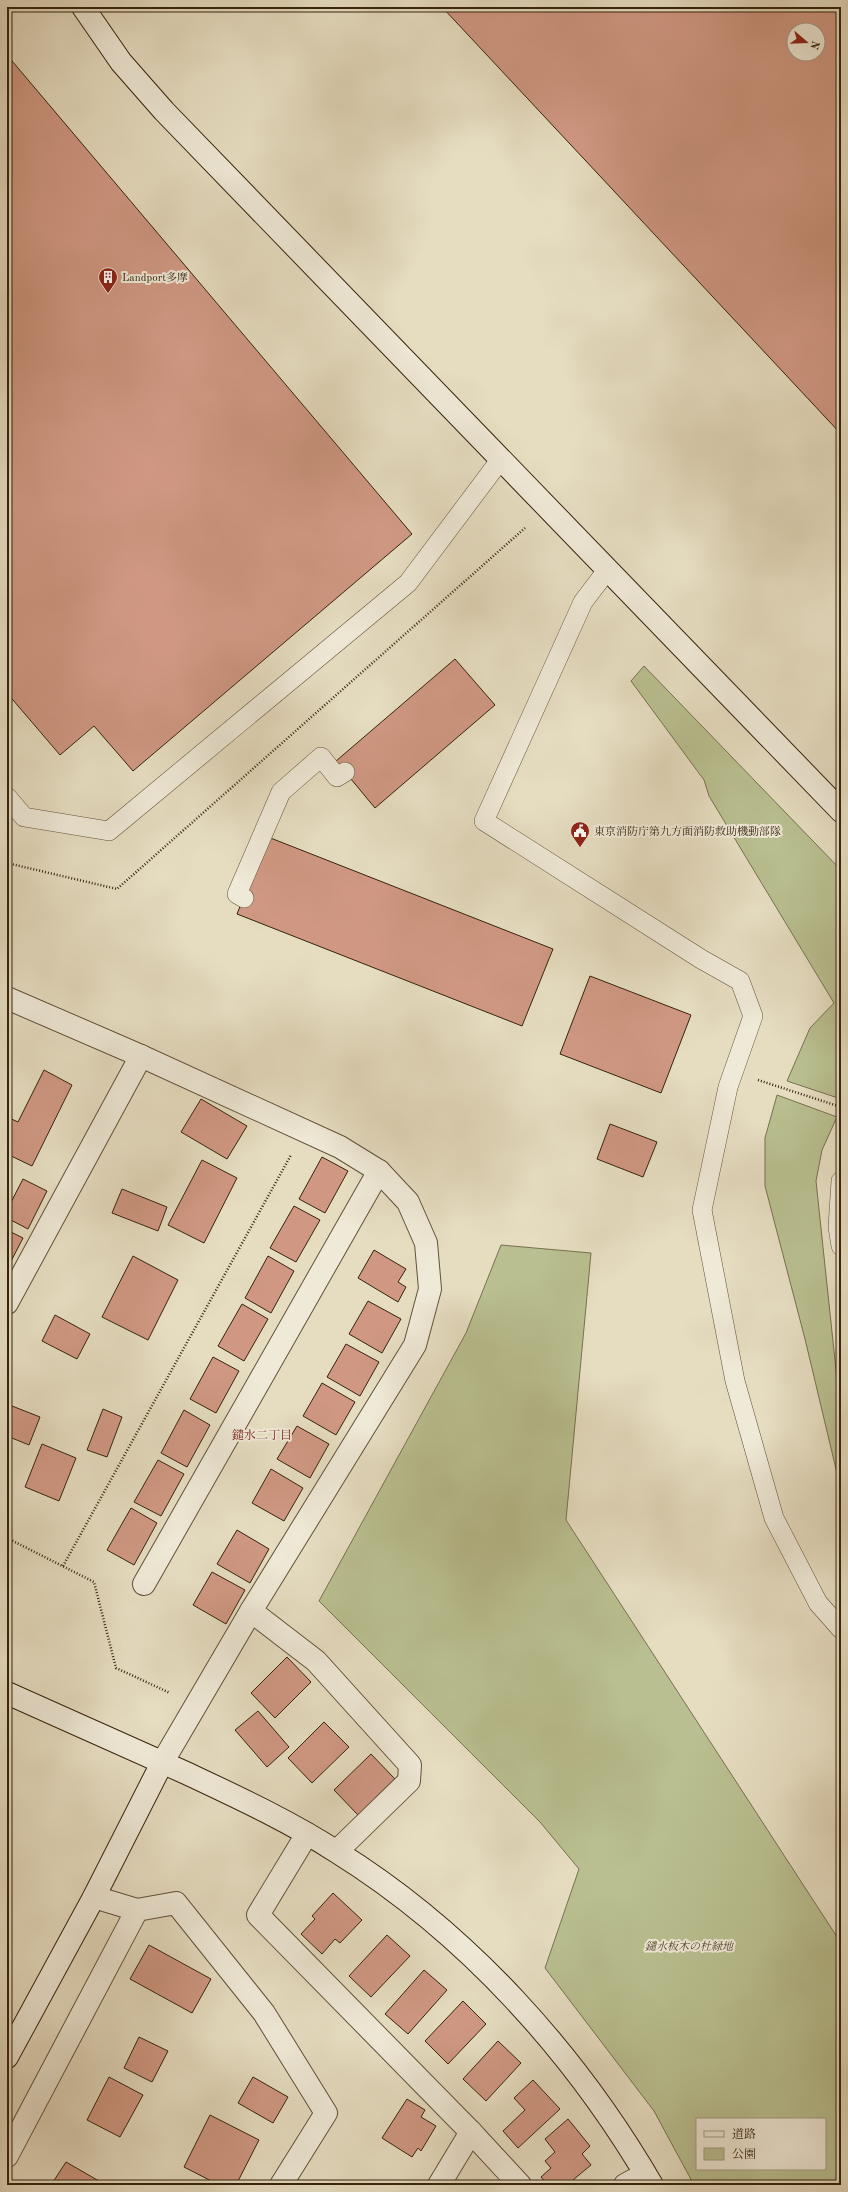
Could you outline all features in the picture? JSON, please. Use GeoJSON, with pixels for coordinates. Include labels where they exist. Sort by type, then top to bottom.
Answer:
{"type":"FeatureCollection","features":[{"type":"Feature","properties":{"kind":"street"},"geometry":{"type":"LineString","coordinates":[[83,7],[121,62],[164,111],[841,811]]}},
{"type":"Feature","properties":{"kind":"street"},"geometry":{"type":"LineString","coordinates":[[7,998],[141,1056],[305,1130],[340,1147],[379,1171],[408,1202],[426,1243],[430,1289],[415,1345],[252,1611],[162,1763],[94,1897],[7,2057]]}},
{"type":"Feature","properties":{"kind":"street"},"geometry":{"type":"LineString","coordinates":[[7,1303],[141,1056]]}},
{"type":"Feature","properties":{"kind":"street"},"geometry":{"type":"LineString","coordinates":[[144,1584],[379,1171]]}},
{"type":"Feature","properties":{"kind":"street"},"geometry":{"type":"LineString","coordinates":[[252,1611],[316,1661],[410,1765],[409,1781],[337,1851]]}},
{"type":"Feature","properties":{"kind":"street"},"geometry":{"type":"LineString","coordinates":[[7,1693],[234,1795],[337,1851],[387,1885],[432,1920],[484,1968],[532,2020],[566,2060],[607,2115],[649,2179],[625,2185]]}},
{"type":"Feature","properties":{"kind":"street"},"geometry":{"type":"LineString","coordinates":[[307,1834],[258,1915],[472,2132],[520,2185]]}},
{"type":"Feature","properties":{"kind":"street"},"geometry":{"type":"LineString","coordinates":[[94,1897],[137,1910],[176,1903],[264,2013],[326,2112],[281,2185]]}},
{"type":"Feature","properties":{"kind":"street"},"geometry":{"type":"LineString","coordinates":[[7,2156],[137,1910]]}},
{"type":"Feature","properties":{"kind":"street"},"geometry":{"type":"LineString","coordinates":[[439,2185],[472,2132]]}},
{"type":"Feature","properties":{"kind":"lane"},"geometry":{"type":"LineString","coordinates":[[7,797],[24,817],[109,831],[408,583],[476,495],[500,459]]}},
{"type":"Feature","properties":{"kind":"lane"},"geometry":{"type":"LineString","coordinates":[[608,569],[582,602],[484,821],[701,959],[740,982],[753,1016],[728,1087],[702,1210],[735,1381],[774,1518],[818,1603],[841,1629]]}},
{"type":"Feature","properties":{"kind":"lane"},"geometry":{"type":"LineString","coordinates":[[244,898],[237,894],[281,792],[321,757],[337,777],[345,772]]}},
{"type":"Feature","properties":{"kind":"lane"},"geometry":{"type":"LineString","coordinates":[[841,1181],[838,1227],[841,1246]]}},
{"type":"Feature","properties":{"kind":"path"},"geometry":{"type":"LineString","coordinates":[[7,863],[117,888],[525,528]]}},
{"type":"Feature","properties":{"kind":"path"},"geometry":{"type":"LineString","coordinates":[[733,1072],[841,1107]]}},
{"type":"Feature","properties":{"kind":"path"},"geometry":{"type":"LineString","coordinates":[[63,1566],[305,1130]]}},
{"type":"Feature","properties":{"kind":"path"},"geometry":{"type":"LineString","coordinates":[[7,1538],[94,1582],[116,1668],[196,1705]]}},
{"type":"Feature","properties":{"kind":"green space"},"geometry":{"type":"Polygon","coordinates":[[[644,666],[841,870],[841,1099],[787,1081],[810,1028],[834,1003],[709,796],[704,780],[631,681],[644,666]]]}},
{"type":"Feature","properties":{"kind":"green space"},"geometry":{"type":"Polygon","coordinates":[[[777,1095],[837,1117],[822,1150],[816,1181],[841,1417],[841,1490],[805,1339],[765,1186],[765,1138],[777,1095]]]}},
{"type":"Feature","properties":{"kind":"green space","name":"鑓水板木の杜緑地"},"geometry":{"type":"Polygon","coordinates":[[[501,1245],[591,1253],[566,1520],[841,1943],[841,2185],[694,2185],[654,2111],[545,1968],[579,1869],[540,1822],[319,1601],[466,1333],[501,1245]]]}},
{"type":"Feature","properties":{"kind":"building"},"geometry":{"type":"Polygon","coordinates":[[[442,7],[841,7],[841,434],[442,7]]]}},
{"type":"Feature","properties":{"kind":"building","name":"Landport多摩"},"geometry":{"type":"Polygon","coordinates":[[[7,55],[412,534],[133,771],[94,726],[60,755],[7,693],[7,55]]]}},
{"type":"Feature","properties":{"kind":"building"},"geometry":{"type":"Polygon","coordinates":[[[455,659],[495,705],[375,808],[336,761],[455,659]]]}},
{"type":"Feature","properties":{"kind":"building"},"geometry":{"type":"Polygon","coordinates":[[[268,837],[553,949],[522,1026],[237,914],[268,837]]]}},
{"type":"Feature","properties":{"kind":"building"},"geometry":{"type":"Polygon","coordinates":[[[590,976],[691,1015],[661,1093],[560,1054],[590,976]]]}},
{"type":"Feature","properties":{"kind":"building"},"geometry":{"type":"Polygon","coordinates":[[[44,1070],[72,1085],[32,1166],[7,1154],[7,1117],[18,1122],[44,1070]]]}},
{"type":"Feature","properties":{"kind":"building"},"geometry":{"type":"Polygon","coordinates":[[[201,1099],[247,1126],[227,1159],[181,1132],[201,1099]]]}},
{"type":"Feature","properties":{"kind":"building"},"geometry":{"type":"Polygon","coordinates":[[[610,1124],[657,1142],[643,1177],[597,1159],[610,1124]]]}},
{"type":"Feature","properties":{"kind":"building"},"geometry":{"type":"Polygon","coordinates":[[[322,1157],[348,1171],[325,1213],[299,1199],[322,1157]]]}},
{"type":"Feature","properties":{"kind":"building"},"geometry":{"type":"Polygon","coordinates":[[[202,1160],[237,1178],[204,1243],[168,1225],[202,1160]]]}},
{"type":"Feature","properties":{"kind":"building"},"geometry":{"type":"Polygon","coordinates":[[[23,1179],[47,1191],[28,1229],[7,1218],[7,1210],[23,1179]]]}},
{"type":"Feature","properties":{"kind":"building"},"geometry":{"type":"Polygon","coordinates":[[[122,1189],[167,1207],[158,1231],[112,1213],[122,1189]]]}},
{"type":"Feature","properties":{"kind":"building"},"geometry":{"type":"Polygon","coordinates":[[[294,1206],[320,1220],[296,1262],[270,1248],[294,1206]]]}},
{"type":"Feature","properties":{"kind":"building"},"geometry":{"type":"Polygon","coordinates":[[[7,1230],[23,1238],[7,1269],[7,1230]]]}},
{"type":"Feature","properties":{"kind":"building"},"geometry":{"type":"Polygon","coordinates":[[[374,1250],[406,1269],[398,1282],[406,1287],[398,1302],[358,1278],[374,1250]]]}},
{"type":"Feature","properties":{"kind":"building"},"geometry":{"type":"Polygon","coordinates":[[[133,1256],[178,1280],[148,1340],[102,1317],[133,1256]]]}},
{"type":"Feature","properties":{"kind":"building"},"geometry":{"type":"Polygon","coordinates":[[[268,1256],[294,1271],[271,1313],[245,1298],[268,1256]]]}},
{"type":"Feature","properties":{"kind":"building"},"geometry":{"type":"Polygon","coordinates":[[[368,1301],[401,1319],[382,1353],[349,1334],[368,1301]]]}},
{"type":"Feature","properties":{"kind":"building"},"geometry":{"type":"Polygon","coordinates":[[[242,1304],[268,1319],[244,1361],[218,1346],[242,1304]]]}},
{"type":"Feature","properties":{"kind":"building"},"geometry":{"type":"Polygon","coordinates":[[[55,1315],[90,1334],[77,1359],[42,1341],[55,1315]]]}},
{"type":"Feature","properties":{"kind":"building"},"geometry":{"type":"Polygon","coordinates":[[[346,1344],[379,1362],[360,1396],[327,1377],[346,1344]]]}},
{"type":"Feature","properties":{"kind":"building"},"geometry":{"type":"Polygon","coordinates":[[[213,1357],[239,1371],[216,1413],[190,1399],[213,1357]]]}},
{"type":"Feature","properties":{"kind":"building"},"geometry":{"type":"Polygon","coordinates":[[[322,1383],[355,1402],[336,1435],[303,1416],[322,1383]]]}},
{"type":"Feature","properties":{"kind":"building"},"geometry":{"type":"Polygon","coordinates":[[[7,1404],[40,1417],[29,1445],[7,1436],[7,1404]]]}},
{"type":"Feature","properties":{"kind":"building"},"geometry":{"type":"Polygon","coordinates":[[[103,1409],[122,1417],[107,1457],[87,1450],[103,1409]]]}},
{"type":"Feature","properties":{"kind":"building"},"geometry":{"type":"Polygon","coordinates":[[[184,1410],[210,1425],[187,1467],[161,1453],[184,1410]]]}},
{"type":"Feature","properties":{"kind":"building"},"geometry":{"type":"Polygon","coordinates":[[[297,1426],[329,1444],[310,1478],[277,1459],[297,1426]]]}},
{"type":"Feature","properties":{"kind":"building"},"geometry":{"type":"Polygon","coordinates":[[[42,1444],[76,1458],[59,1501],[25,1487],[42,1444]]]}},
{"type":"Feature","properties":{"kind":"building"},"geometry":{"type":"Polygon","coordinates":[[[158,1460],[184,1474],[161,1516],[134,1502],[158,1460]]]}},
{"type":"Feature","properties":{"kind":"building"},"geometry":{"type":"Polygon","coordinates":[[[271,1469],[303,1488],[284,1521],[252,1503],[271,1469]]]}},
{"type":"Feature","properties":{"kind":"building"},"geometry":{"type":"Polygon","coordinates":[[[131,1508],[157,1523],[134,1565],[107,1550],[131,1508]]]}},
{"type":"Feature","properties":{"kind":"building"},"geometry":{"type":"Polygon","coordinates":[[[237,1530],[269,1549],[250,1583],[217,1564],[237,1530]]]}},
{"type":"Feature","properties":{"kind":"building"},"geometry":{"type":"Polygon","coordinates":[[[212,1572],[245,1590],[226,1624],[193,1605],[212,1572]]]}},
{"type":"Feature","properties":{"kind":"building"},"geometry":{"type":"Polygon","coordinates":[[[287,1657],[311,1682],[275,1718],[251,1693],[287,1657]]]}},
{"type":"Feature","properties":{"kind":"building"},"geometry":{"type":"Polygon","coordinates":[[[258,1711],[289,1747],[267,1767],[235,1730],[258,1711]]]}},
{"type":"Feature","properties":{"kind":"building"},"geometry":{"type":"Polygon","coordinates":[[[324,1722],[349,1747],[312,1783],[288,1758],[324,1722]]]}},
{"type":"Feature","properties":{"kind":"building"},"geometry":{"type":"Polygon","coordinates":[[[371,1754],[395,1779],[358,1815],[334,1790],[371,1754]]]}},
{"type":"Feature","properties":{"kind":"building"},"geometry":{"type":"Polygon","coordinates":[[[333,1893],[362,1920],[340,1943],[335,1939],[322,1954],[301,1934],[315,1919],[312,1916],[333,1893]]]}},
{"type":"Feature","properties":{"kind":"building"},"geometry":{"type":"Polygon","coordinates":[[[387,1935],[410,1956],[371,1997],[349,1976],[387,1935]]]}},
{"type":"Feature","properties":{"kind":"building"},"geometry":{"type":"Polygon","coordinates":[[[149,1945],[211,1979],[192,2013],[130,1979],[149,1945]]]}},
{"type":"Feature","properties":{"kind":"building"},"geometry":{"type":"Polygon","coordinates":[[[424,1970],[447,1990],[408,2034],[385,2014],[424,1970]]]}},
{"type":"Feature","properties":{"kind":"building"},"geometry":{"type":"Polygon","coordinates":[[[463,2001],[486,2024],[448,2064],[425,2041],[463,2001]]]}},
{"type":"Feature","properties":{"kind":"building"},"geometry":{"type":"Polygon","coordinates":[[[139,2037],[168,2051],[152,2082],[124,2068],[139,2037]]]}},
{"type":"Feature","properties":{"kind":"building"},"geometry":{"type":"Polygon","coordinates":[[[498,2041],[521,2063],[486,2101],[463,2079],[498,2041]]]}},
{"type":"Feature","properties":{"kind":"building"},"geometry":{"type":"Polygon","coordinates":[[[109,2077],[143,2095],[120,2137],[87,2120],[109,2077]]]}},
{"type":"Feature","properties":{"kind":"building"},"geometry":{"type":"Polygon","coordinates":[[[253,2077],[288,2097],[273,2123],[238,2103],[253,2077]]]}},
{"type":"Feature","properties":{"kind":"building"},"geometry":{"type":"Polygon","coordinates":[[[533,2080],[560,2109],[518,2148],[503,2131],[525,2110],[514,2098],[533,2080]]]}},
{"type":"Feature","properties":{"kind":"building"},"geometry":{"type":"Polygon","coordinates":[[[407,2099],[425,2110],[421,2117],[436,2126],[421,2151],[418,2148],[412,2157],[382,2138],[407,2099]]]}},
{"type":"Feature","properties":{"kind":"building"},"geometry":{"type":"Polygon","coordinates":[[[210,2115],[259,2140],[236,2185],[219,2185],[184,2167],[210,2115]]]}},
{"type":"Feature","properties":{"kind":"building"},"geometry":{"type":"Polygon","coordinates":[[[568,2119],[590,2146],[582,2154],[591,2165],[567,2185],[548,2185],[541,2177],[551,2168],[545,2161],[555,2152],[545,2139],[568,2119]]]}},
{"type":"Feature","properties":{"kind":"building"},"geometry":{"type":"Polygon","coordinates":[[[66,2162],[99,2181],[97,2185],[51,2185],[66,2162]]]}},
{"type":"Feature","properties":{"kind":"place","name":"Landport多摩"},"geometry":{"type":"Point","coordinates":[108,294]}},
{"type":"Feature","properties":{"kind":"place","name":"東京消防庁第九方面消防救助機動部隊"},"geometry":{"type":"Point","coordinates":[580,848]}},
{"type":"Feature","properties":{"kind":"district","name":"鑓水二丁目"},"geometry":{"type":"Point","coordinates":[262,1435]}}]}
